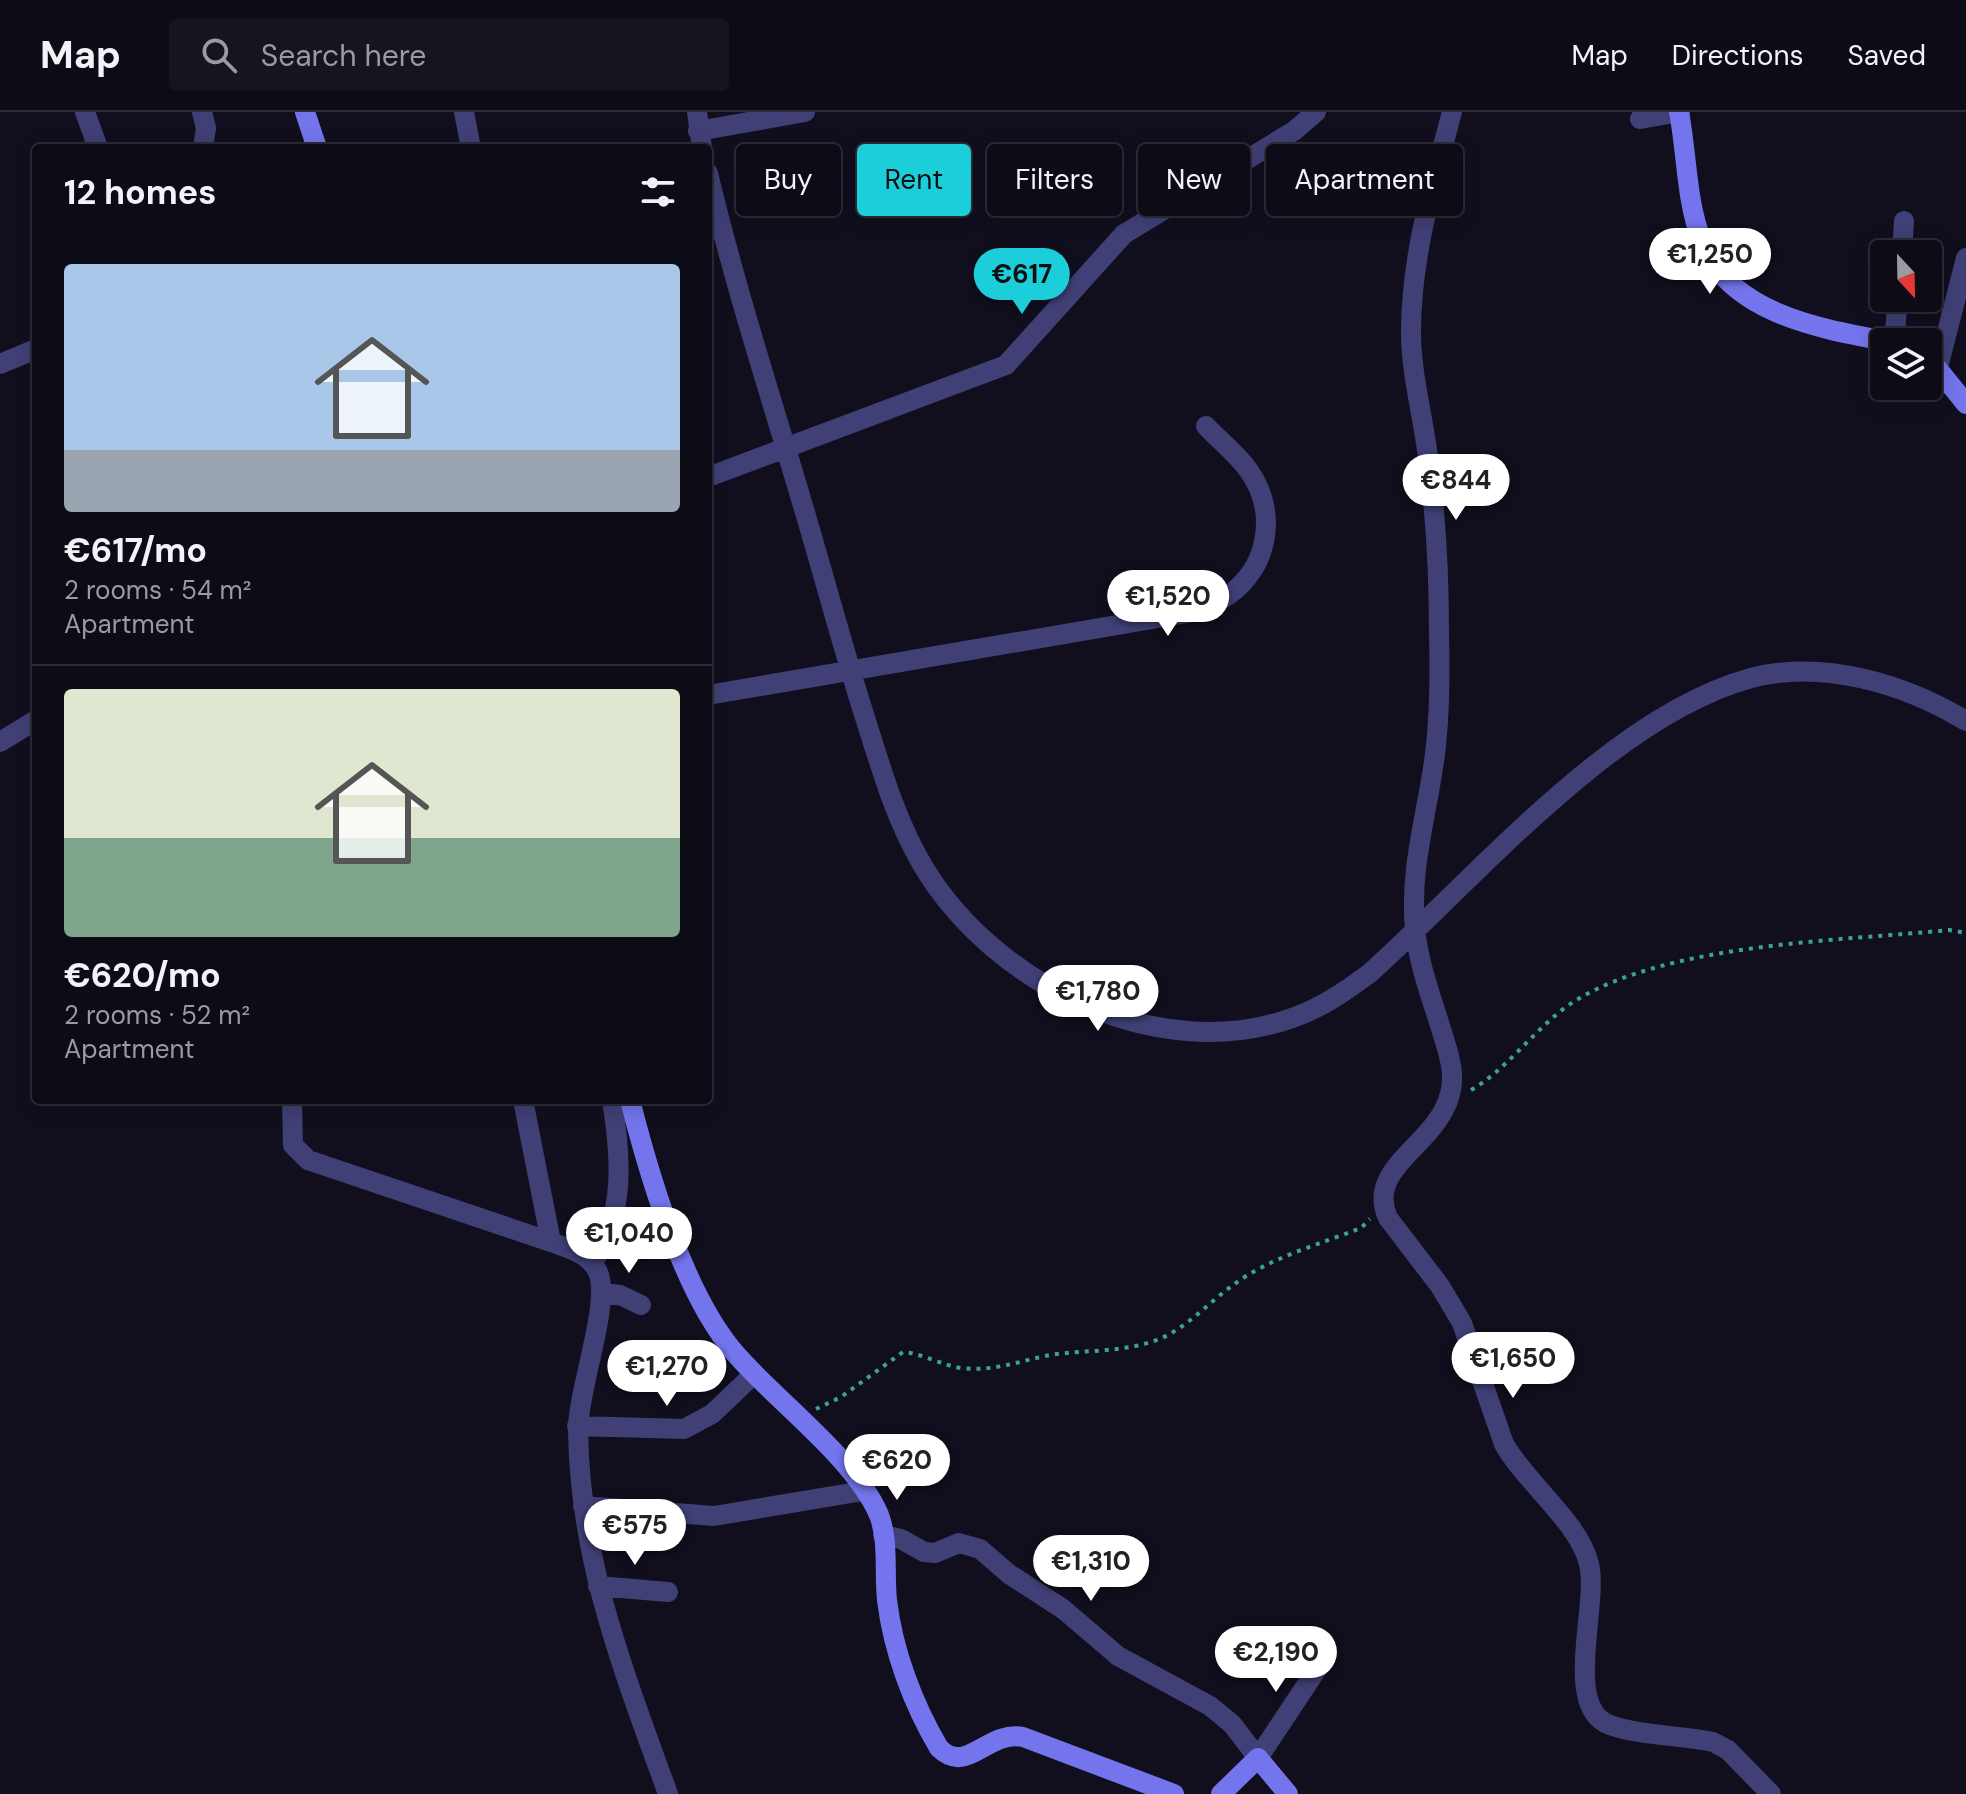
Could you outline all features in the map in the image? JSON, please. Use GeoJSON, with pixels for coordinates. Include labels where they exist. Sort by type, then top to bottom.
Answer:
{"type":"FeatureCollection","features":[{"type":"Feature","properties":{"kind":"street"},"geometry":{"type":"LineString","coordinates":[[85,112],[97,144]]}},
{"type":"Feature","properties":{"kind":"street"},"geometry":{"type":"LineString","coordinates":[[202,112],[206,128],[204,144]]}},
{"type":"Feature","properties":{"kind":"street"},"geometry":{"type":"LineString","coordinates":[[305,112],[316,144]]}},
{"type":"Feature","properties":{"kind":"street"},"geometry":{"type":"LineString","coordinates":[[464,112],[470,144]]}},
{"type":"Feature","properties":{"kind":"street"},"geometry":{"type":"LineString","coordinates":[[699,130],[805,112]]}},
{"type":"Feature","properties":{"kind":"street"},"geometry":{"type":"LineString","coordinates":[[712,475],[1006,365],[1124,234],[1294,131],[1316,112]]}},
{"type":"Feature","properties":{"kind":"street"},"geometry":{"type":"LineString","coordinates":[[1452,112],[1424,222],[1411,310],[1413,365],[1431,485],[1439,633],[1437,734],[1416,871],[1415,931],[1452,1067],[1454,1088],[1450,1101],[1387,1179],[1382,1205],[1388,1218],[1440,1286],[1462,1323],[1504,1444],[1514,1462],[1576,1537],[1589,1563],[1592,1591],[1584,1695],[1592,1715],[1610,1725],[1713,1742],[1728,1750],[1771,1794]]}},
{"type":"Feature","properties":{"kind":"street"},"geometry":{"type":"LineString","coordinates":[[1640,119],[1680,112],[1698,229],[1719,275],[1744,295],[1787,315],[1870,336]]}},
{"type":"Feature","properties":{"kind":"street"},"geometry":{"type":"LineString","coordinates":[[712,187],[851,672],[898,819],[935,885],[987,943],[1024,971],[1078,1001],[1123,1018],[1170,1029],[1217,1032],[1270,1025],[1331,1000],[1370,973],[1591,769],[1658,719],[1725,687],[1754,677],[1793,673],[1856,677],[1907,690],[1966,721]]}},
{"type":"Feature","properties":{"kind":"street"},"geometry":{"type":"LineString","coordinates":[[1903,240],[1904,221]]}},
{"type":"Feature","properties":{"kind":"street"},"geometry":{"type":"LineString","coordinates":[[1942,334],[1966,258]]}},
{"type":"Feature","properties":{"kind":"street"},"geometry":{"type":"LineString","coordinates":[[0,364],[32,351]]}},
{"type":"Feature","properties":{"kind":"street"},"geometry":{"type":"LineString","coordinates":[[1942,373],[1966,404]]}},
{"type":"Feature","properties":{"kind":"street"},"geometry":{"type":"LineString","coordinates":[[712,694],[1187,613],[1226,597],[1247,578],[1259,561],[1267,525],[1262,497],[1249,471],[1206,426]]}},
{"type":"Feature","properties":{"kind":"street"},"geometry":{"type":"LineString","coordinates":[[0,742],[32,722]]}},
{"type":"Feature","properties":{"kind":"street"},"geometry":{"type":"LineString","coordinates":[[292,1104],[293,1145],[308,1160],[551,1242],[579,1253],[592,1263],[601,1280],[602,1293],[577,1426],[583,1506],[609,1632],[668,1794]]}},
{"type":"Feature","properties":{"kind":"street"},"geometry":{"type":"LineString","coordinates":[[524,1104],[551,1242]]}},
{"type":"Feature","properties":{"kind":"street"},"geometry":{"type":"LineString","coordinates":[[592,1263],[611,1230],[618,1194],[620,1166],[612,1104]]}},
{"type":"Feature","properties":{"kind":"street"},"geometry":{"type":"LineString","coordinates":[[631,1104],[665,1210],[696,1289],[720,1334],[863,1491],[878,1514],[883,1535],[890,1630],[900,1661],[943,1752],[963,1757],[1010,1735],[1174,1794]]}},
{"type":"Feature","properties":{"kind":"street"},"geometry":{"type":"LineString","coordinates":[[602,1293],[620,1295],[641,1305]]}},
{"type":"Feature","properties":{"kind":"street"},"geometry":{"type":"LineString","coordinates":[[577,1426],[684,1429],[712,1414],[754,1374]]}},
{"type":"Feature","properties":{"kind":"street"},"geometry":{"type":"LineString","coordinates":[[583,1506],[701,1517],[863,1491]]}},
{"type":"Feature","properties":{"kind":"street"},"geometry":{"type":"LineString","coordinates":[[883,1535],[901,1539],[924,1552],[935,1553],[959,1543],[980,1549],[1009,1574],[1063,1609],[1118,1656],[1210,1706],[1232,1724],[1288,1794]]}},
{"type":"Feature","properties":{"kind":"street"},"geometry":{"type":"LineString","coordinates":[[598,1586],[668,1592]]}},
{"type":"Feature","properties":{"kind":"street"},"geometry":{"type":"LineString","coordinates":[[1221,1794],[1258,1758],[1327,1654]]}},
{"type":"Feature","properties":{"kind":"path"},"geometry":{"type":"LineString","coordinates":[[1450,1101],[1478,1085],[1577,1000],[1627,977],[1738,950],[1949,930],[1966,933]]}},
{"type":"Feature","properties":{"kind":"path"},"geometry":{"type":"LineString","coordinates":[[798,1418],[841,1397],[903,1352],[923,1354],[959,1368],[1009,1367],[1055,1354],[1099,1352],[1155,1341],[1209,1306],[1234,1284],[1361,1228],[1382,1205]]}}]}
